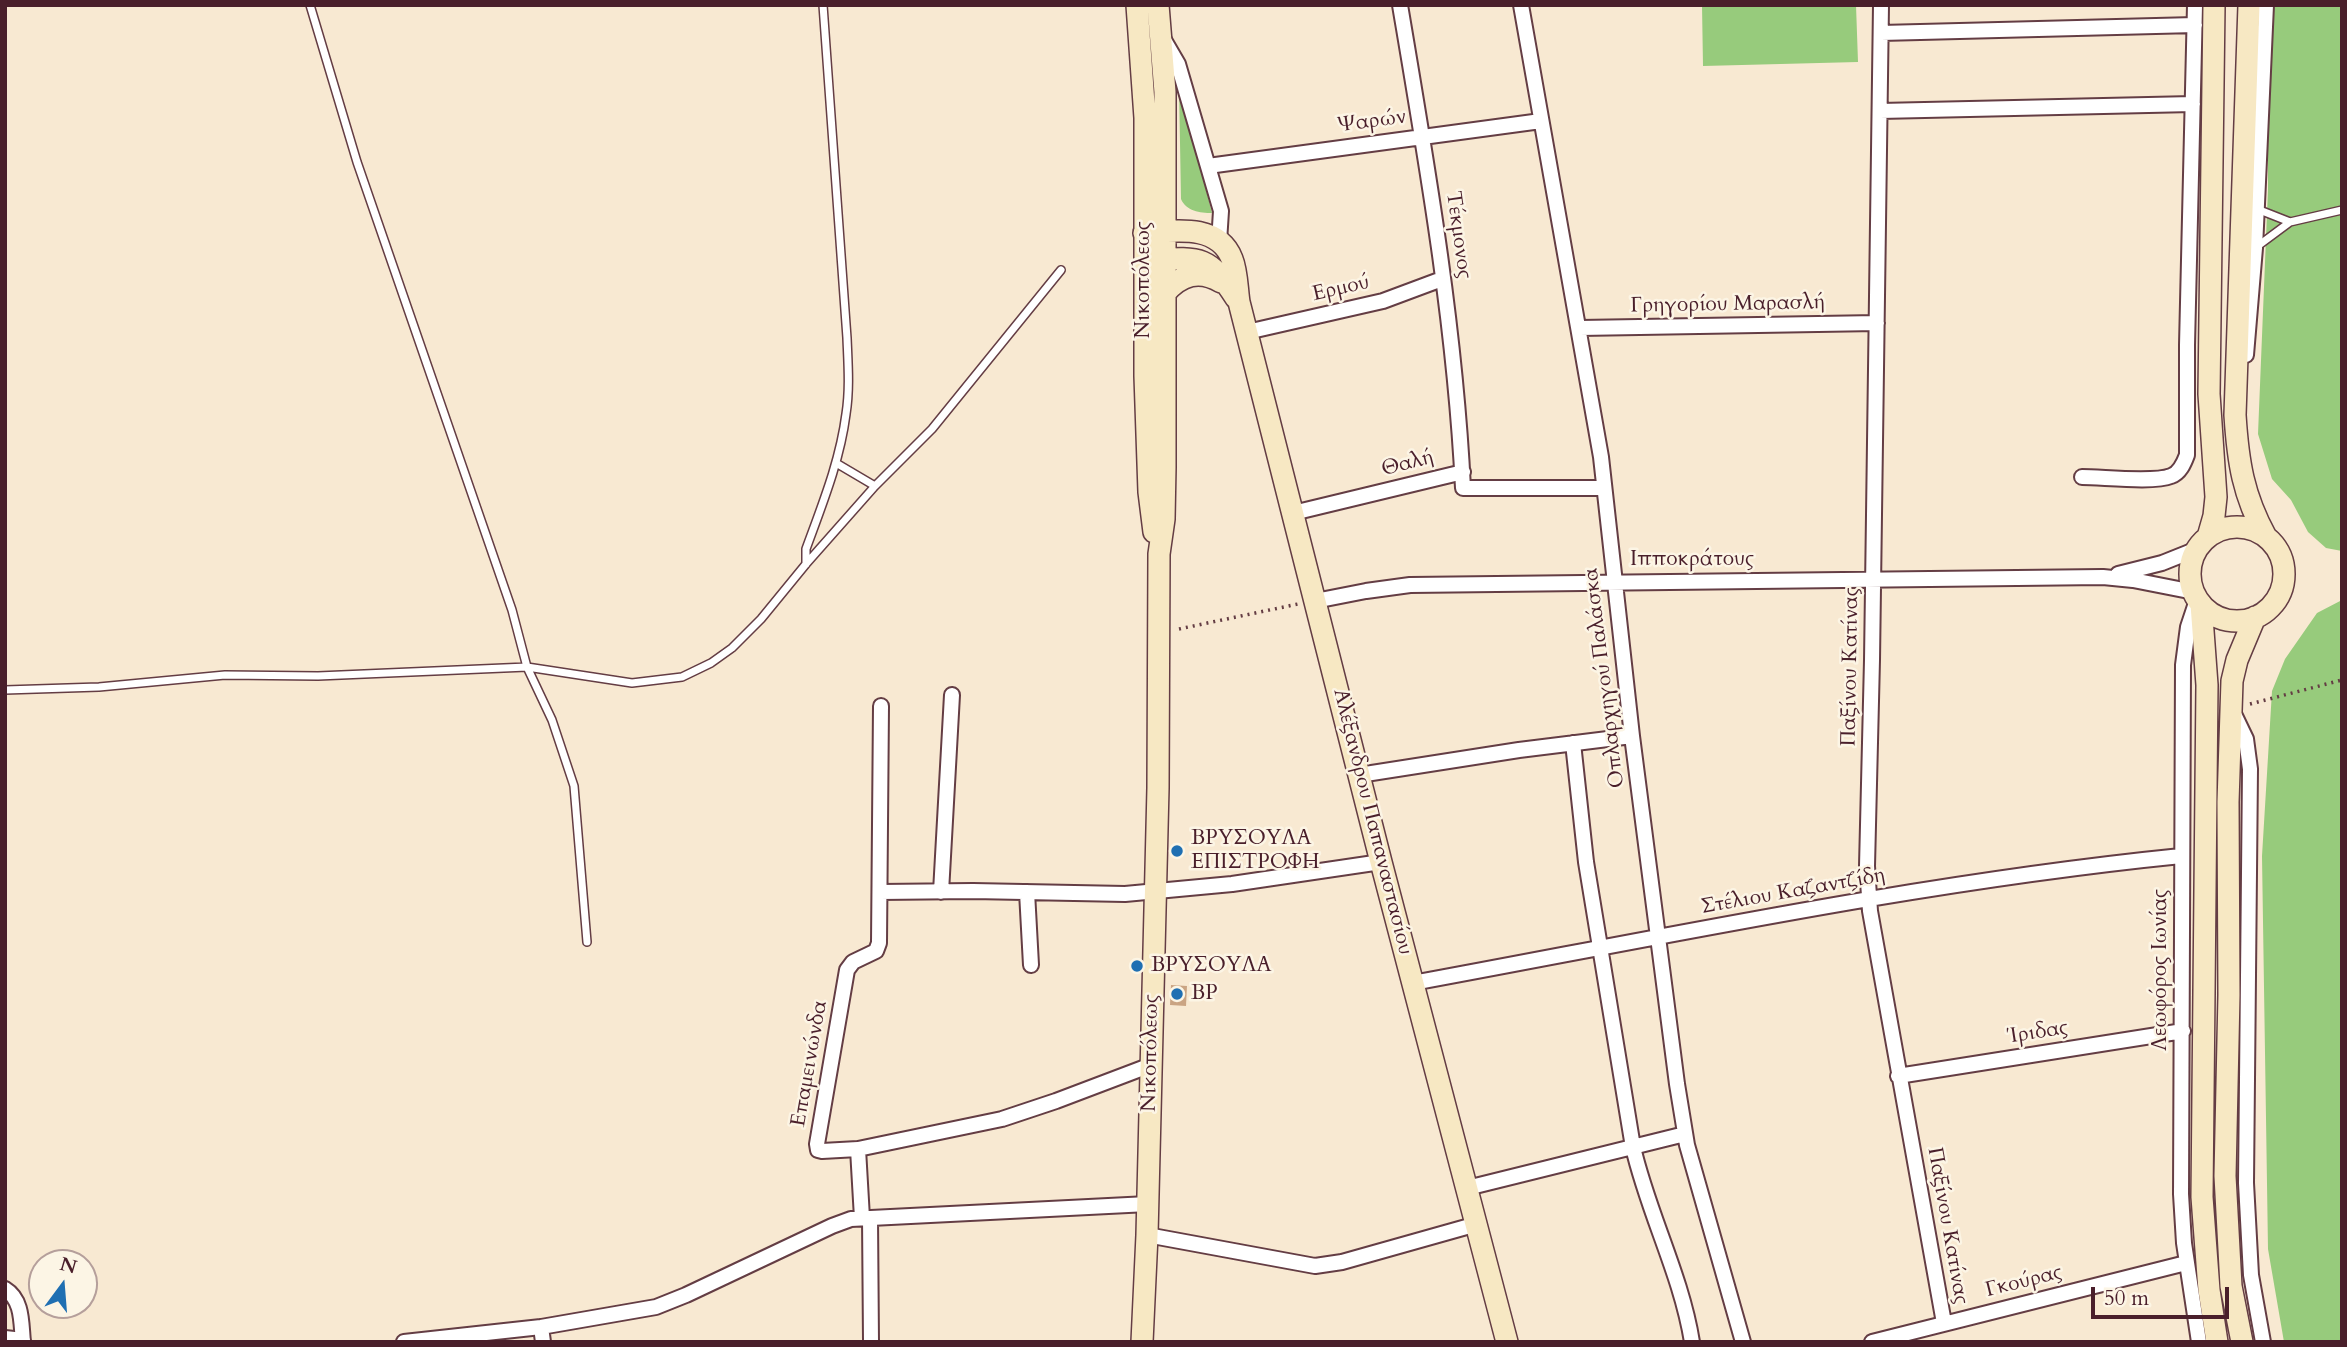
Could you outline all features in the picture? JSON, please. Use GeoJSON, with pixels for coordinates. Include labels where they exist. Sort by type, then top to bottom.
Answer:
{"type":"FeatureCollection","features":[{"type":"Feature","properties":{"kind":"main road","name":"Νικοπόλεως"},"geometry":{"type":"LineString","coordinates":[[1137,5],[1154,232]]}},
{"type":"Feature","properties":{"kind":"main road","name":"Νικοπόλεως"},"geometry":{"type":"LineString","coordinates":[[1158,5],[1165,92],[1154,232],[1149,492],[1159,554]]}},
{"type":"Feature","properties":{"kind":"main road"},"geometry":{"type":"LineString","coordinates":[[2214,5],[2209,394],[2216,497],[2203,543],[2191,570],[2198,598],[2207,685],[2202,1197],[2206,1268],[2217,1342]]}},
{"type":"Feature","properties":{"kind":"main road"},"geometry":{"type":"LineString","coordinates":[[2198,598],[2213,614],[2241,621],[2255,617],[2274,603],[2282,589],[2284,574],[2282,559],[2251,510],[2237,455],[2235,415],[2249,5]]}},
{"type":"Feature","properties":{"kind":"main road"},"geometry":{"type":"LineString","coordinates":[[1154,232],[1189,230],[1203,233],[1219,242]]}},
{"type":"Feature","properties":{"kind":"main road","name":"Αλέξανδρου Παπαναστασίου"},"geometry":{"type":"LineString","coordinates":[[1219,242],[1232,259],[1234,295],[1247,332],[1381,862],[1507,1342]]}},
{"type":"Feature","properties":{"kind":"main road","name":"Νικοπόλεως"},"geometry":{"type":"LineString","coordinates":[[1142,1342],[1156,893],[1159,554],[1164,519],[1165,293],[1154,260]]}},
{"type":"Feature","properties":{"kind":"main road"},"geometry":{"type":"LineString","coordinates":[[1154,260],[1200,260],[1209,264],[1234,295]]}},
{"type":"Feature","properties":{"kind":"main road"},"geometry":{"type":"LineString","coordinates":[[1165,293],[1180,279],[1196,274],[1213,277],[1234,295]]}},
{"type":"Feature","properties":{"kind":"main road"},"geometry":{"type":"LineString","coordinates":[[2203,543],[2221,530],[2237,527],[2266,537]]}},
{"type":"Feature","properties":{"kind":"main road"},"geometry":{"type":"LineString","coordinates":[[2242,1342],[2231,1286],[2225,1176],[2231,708],[2237,660],[2255,617]]}},
{"type":"Feature","properties":{"kind":"street","name":"Τέκμονος"},"geometry":{"type":"LineString","coordinates":[[1400,5],[1424,136],[1457,391],[1463,472]]}},
{"type":"Feature","properties":{"kind":"street","name":"Οπλαρχηγού Παλάσκα"},"geometry":{"type":"LineString","coordinates":[[1521,5],[1580,328],[1604,488],[1657,937],[1685,1134],[1743,1342]]}},
{"type":"Feature","properties":{"kind":"street","name":"Παξίνου Κατίνας"},"geometry":{"type":"LineString","coordinates":[[1881,5],[1867,866],[1869,900],[1898,1076],[1944,1323]]}},
{"type":"Feature","properties":{"kind":"street"},"geometry":{"type":"LineString","coordinates":[[2082,477],[2158,479],[2173,476],[2182,467],[2187,455],[2195,5]]}},
{"type":"Feature","properties":{"kind":"street"},"geometry":{"type":"LineString","coordinates":[[2235,415],[2249,331],[2266,5]]}},
{"type":"Feature","properties":{"kind":"street"},"geometry":{"type":"LineString","coordinates":[[1881,33],[2195,25]]}},
{"type":"Feature","properties":{"kind":"street"},"geometry":{"type":"LineString","coordinates":[[1160,34],[1178,64],[1221,211],[1219,242]]}},
{"type":"Feature","properties":{"kind":"street"},"geometry":{"type":"LineString","coordinates":[[1880,111],[2193,104]]}},
{"type":"Feature","properties":{"kind":"street","name":"Ψαρών"},"geometry":{"type":"LineString","coordinates":[[1208,166],[1541,121]]}},
{"type":"Feature","properties":{"kind":"street","name":"Ερμού"},"geometry":{"type":"LineString","coordinates":[[1247,332],[1382,301],[1443,279]]}},
{"type":"Feature","properties":{"kind":"street","name":"Γρηγορίου Μαρασλή"},"geometry":{"type":"LineString","coordinates":[[1580,328],[1877,323]]}},
{"type":"Feature","properties":{"kind":"street","name":"Θαλή"},"geometry":{"type":"LineString","coordinates":[[1293,513],[1463,472],[1464,488],[1604,488]]}},
{"type":"Feature","properties":{"kind":"street","name":"Ιπποκράτους"},"geometry":{"type":"LineString","coordinates":[[2103,577],[2162,564],[2203,543]]}},
{"type":"Feature","properties":{"kind":"street","name":"Ιπποκράτους"},"geometry":{"type":"LineString","coordinates":[[1315,601],[1410,585],[2103,577],[2133,580],[2198,598]]}},
{"type":"Feature","properties":{"kind":"street","name":"Λεωφόρος Ιωνίας"},"geometry":{"type":"LineString","coordinates":[[2198,598],[2188,627],[2183,666],[2180,1194],[2186,1263],[2199,1342]]}},
{"type":"Feature","properties":{"kind":"street"},"geometry":{"type":"LineString","coordinates":[[942,892],[952,695]]}},
{"type":"Feature","properties":{"kind":"street"},"geometry":{"type":"LineString","coordinates":[[881,706],[880,892],[1112,895],[1156,893],[1381,862]]}},
{"type":"Feature","properties":{"kind":"street"},"geometry":{"type":"LineString","coordinates":[[2231,708],[2246,740],[2250,769],[2246,1183],[2251,1275],[2263,1342]]}},
{"type":"Feature","properties":{"kind":"street"},"geometry":{"type":"LineString","coordinates":[[1359,775],[1632,736]]}},
{"type":"Feature","properties":{"kind":"street","name":"Οπλαρχηγού Παλάσκα"},"geometry":{"type":"LineString","coordinates":[[1573,743],[1586,862],[1633,1147],[1644,1189],[1679,1289],[1692,1342]]}},
{"type":"Feature","properties":{"kind":"street","name":"Στέλιου Καζαντζίδη"},"geometry":{"type":"LineString","coordinates":[[1413,983],[1869,900],[2103,863],[2181,856]]}},
{"type":"Feature","properties":{"kind":"street","name":"Επαμεινώνδα"},"geometry":{"type":"LineString","coordinates":[[858,1149],[822,1152],[818,1150],[817,1144],[847,970],[853,962],[876,951],[879,943],[880,892]]}},
{"type":"Feature","properties":{"kind":"street"},"geometry":{"type":"LineString","coordinates":[[1027,892],[1031,965]]}},
{"type":"Feature","properties":{"kind":"street","name":"Ίριδας"},"geometry":{"type":"LineString","coordinates":[[1898,1076],[2183,1031]]}},
{"type":"Feature","properties":{"kind":"street"},"geometry":{"type":"LineString","coordinates":[[871,1342],[866,1218],[858,1149],[1002,1119],[1047,1105],[1151,1065]]}},
{"type":"Feature","properties":{"kind":"street"},"geometry":{"type":"LineString","coordinates":[[1467,1188],[1685,1134]]}},
{"type":"Feature","properties":{"kind":"street"},"geometry":{"type":"LineString","coordinates":[[404,1342],[542,1335],[656,1307],[832,1226],[866,1218],[1148,1205]]}},
{"type":"Feature","properties":{"kind":"street"},"geometry":{"type":"LineString","coordinates":[[1147,1235],[1315,1266],[1342,1262],[1477,1224]]}},
{"type":"Feature","properties":{"kind":"street","name":"Γκούρας"},"geometry":{"type":"LineString","coordinates":[[1872,1342],[2186,1263]]}},
{"type":"Feature","properties":{"kind":"street"},"geometry":{"type":"LineString","coordinates":[[5,1289],[16,1297],[18,1302],[23,1341],[5,1338]]}},
{"type":"Feature","properties":{"kind":"lane"},"geometry":{"type":"LineString","coordinates":[[310,5],[357,162],[512,610],[527,667],[552,720],[574,786],[587,942]]}},
{"type":"Feature","properties":{"kind":"lane"},"geometry":{"type":"LineString","coordinates":[[806,564],[806,549],[836,463],[847,412],[848,373],[823,5]]}},
{"type":"Feature","properties":{"kind":"lane"},"geometry":{"type":"LineString","coordinates":[[2257,209],[2290,222]]}},
{"type":"Feature","properties":{"kind":"lane"},"geometry":{"type":"LineString","coordinates":[[2255,248],[2290,222],[2342,210]]}},
{"type":"Feature","properties":{"kind":"lane"},"geometry":{"type":"LineString","coordinates":[[5,690],[99,687],[225,675],[318,676],[527,667],[632,683],[682,677],[711,663],[746,635],[774,605],[806,564],[875,486],[932,429],[1061,270]]}},
{"type":"Feature","properties":{"kind":"lane"},"geometry":{"type":"LineString","coordinates":[[836,463],[875,486]]}},
{"type":"Feature","properties":{"kind":"path"},"geometry":{"type":"LineString","coordinates":[[1159,633],[1315,601]]}},
{"type":"Feature","properties":{"kind":"path"},"geometry":{"type":"LineString","coordinates":[[2231,708],[2342,680]]}},
{"type":"Feature","properties":{"kind":"green space"},"geometry":{"type":"Polygon","coordinates":[[[1702,5],[1856,5],[1858,62],[1703,66],[1702,5]]]}},
{"type":"Feature","properties":{"kind":"green space"},"geometry":{"type":"Polygon","coordinates":[[[2268,5],[2342,5],[2342,551],[2326,548],[2308,532],[2291,500],[2272,479],[2258,434],[2268,189],[2268,5]]]}},
{"type":"Feature","properties":{"kind":"green space"},"geometry":{"type":"Polygon","coordinates":[[[1179,86],[1212,213],[1190,209],[1181,199],[1179,86]]]}},
{"type":"Feature","properties":{"kind":"green space"},"geometry":{"type":"Polygon","coordinates":[[[2342,600],[2342,1342],[2284,1342],[2268,1249],[2262,856],[2272,691],[2285,659],[2317,613],[2342,600]]]}},
{"type":"Feature","properties":{"kind":"building"},"geometry":{"type":"Polygon","coordinates":[[[1171,985],[1187,986],[1186,1006],[1170,1005],[1171,985]]]}},
{"type":"Feature","properties":{"kind":"place","name":"ΒΡΥΣΟΥΛΑ ΕΠΙΣΤΡΟΦΗ"},"geometry":{"type":"Point","coordinates":[1177,851]}},
{"type":"Feature","properties":{"kind":"place","name":"ΒΡΥΣΟΥΛΑ"},"geometry":{"type":"Point","coordinates":[1137,966]}},
{"type":"Feature","properties":{"kind":"place","name":"BP"},"geometry":{"type":"Point","coordinates":[1177,994]}}]}
